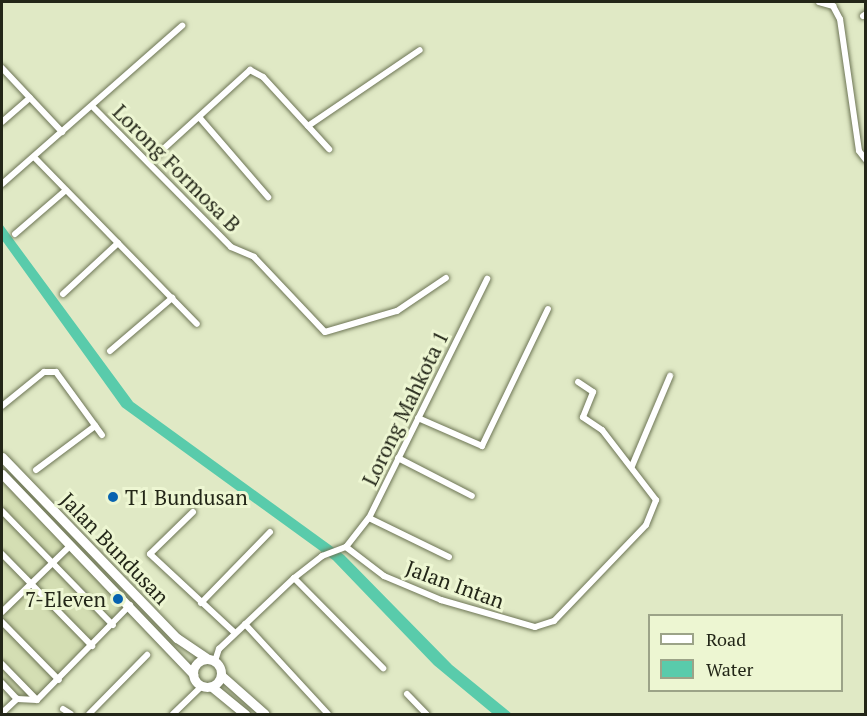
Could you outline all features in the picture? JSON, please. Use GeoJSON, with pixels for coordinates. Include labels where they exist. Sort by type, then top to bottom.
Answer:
{"type":"FeatureCollection","features":[{"type":"Feature","properties":{"kind":"main road","name":"Jalan Bundusan"},"geometry":{"type":"LineString","coordinates":[[2,457],[177,638],[212,660]]}},
{"type":"Feature","properties":{"kind":"main road","name":"Jalan Bundusan"},"geometry":{"type":"LineString","coordinates":[[2,474],[130,605],[193,674]]}},
{"type":"Feature","properties":{"kind":"main road"},"geometry":{"type":"LineString","coordinates":[[245,714],[212,687],[202,686],[193,674],[195,665],[212,660],[222,676],[265,714]]}},
{"type":"Feature","properties":{"kind":"main road"},"geometry":{"type":"LineString","coordinates":[[212,687],[222,676]]}},
{"type":"Feature","properties":{"kind":"street"},"geometry":{"type":"LineString","coordinates":[[819,2],[833,6],[840,19],[859,151],[866,160]]}},
{"type":"Feature","properties":{"kind":"street"},"geometry":{"type":"LineString","coordinates":[[2,184],[182,26]]}},
{"type":"Feature","properties":{"kind":"street"},"geometry":{"type":"LineString","coordinates":[[308,126],[420,50]]}},
{"type":"Feature","properties":{"kind":"street"},"geometry":{"type":"LineString","coordinates":[[2,68],[62,132]]}},
{"type":"Feature","properties":{"kind":"street"},"geometry":{"type":"LineString","coordinates":[[148,162],[256,70],[329,149]]}},
{"type":"Feature","properties":{"kind":"street"},"geometry":{"type":"LineString","coordinates":[[2,122],[30,98]]}},
{"type":"Feature","properties":{"kind":"street","name":"Lorong Formosa B"},"geometry":{"type":"LineString","coordinates":[[92,106],[231,247],[254,257],[325,332],[390,314],[446,278]]}},
{"type":"Feature","properties":{"kind":"street"},"geometry":{"type":"LineString","coordinates":[[199,117],[268,196]]}},
{"type":"Feature","properties":{"kind":"street"},"geometry":{"type":"LineString","coordinates":[[34,157],[197,324]]}},
{"type":"Feature","properties":{"kind":"street"},"geometry":{"type":"LineString","coordinates":[[15,234],[66,190]]}},
{"type":"Feature","properties":{"kind":"street"},"geometry":{"type":"LineString","coordinates":[[63,294],[118,243]]}},
{"type":"Feature","properties":{"kind":"street","name":"Lorong Mahkota 1"},"geometry":{"type":"LineString","coordinates":[[343,548],[369,518],[487,279]]}},
{"type":"Feature","properties":{"kind":"street"},"geometry":{"type":"LineString","coordinates":[[110,351],[172,298]]}},
{"type":"Feature","properties":{"kind":"street"},"geometry":{"type":"LineString","coordinates":[[418,418],[482,446],[548,309]]}},
{"type":"Feature","properties":{"kind":"street"},"geometry":{"type":"LineString","coordinates":[[2,406],[44,372],[56,372],[102,435]]}},
{"type":"Feature","properties":{"kind":"street"},"geometry":{"type":"LineString","coordinates":[[578,382],[593,392],[583,417],[632,466],[670,376]]}},
{"type":"Feature","properties":{"kind":"street"},"geometry":{"type":"LineString","coordinates":[[36,470],[95,426]]}},
{"type":"Feature","properties":{"kind":"street"},"geometry":{"type":"LineString","coordinates":[[398,458],[472,496]]}},
{"type":"Feature","properties":{"kind":"street","name":"Jalan Intan"},"geometry":{"type":"LineString","coordinates":[[343,548],[403,584],[535,627],[570,608],[655,511],[652,491],[632,466]]}},
{"type":"Feature","properties":{"kind":"street"},"geometry":{"type":"LineString","coordinates":[[2,512],[113,625]]}},
{"type":"Feature","properties":{"kind":"street"},"geometry":{"type":"LineString","coordinates":[[193,512],[150,554],[235,633]]}},
{"type":"Feature","properties":{"kind":"street"},"geometry":{"type":"LineString","coordinates":[[369,518],[449,557]]}},
{"type":"Feature","properties":{"kind":"street"},"geometry":{"type":"LineString","coordinates":[[201,603],[270,532]]}},
{"type":"Feature","properties":{"kind":"street"},"geometry":{"type":"LineString","coordinates":[[2,612],[70,545]]}},
{"type":"Feature","properties":{"kind":"street"},"geometry":{"type":"LineString","coordinates":[[212,660],[235,633],[294,578],[322,556],[343,548]]}},
{"type":"Feature","properties":{"kind":"street"},"geometry":{"type":"LineString","coordinates":[[2,554],[92,646]]}},
{"type":"Feature","properties":{"kind":"street"},"geometry":{"type":"LineString","coordinates":[[294,578],[383,668]]}},
{"type":"Feature","properties":{"kind":"street"},"geometry":{"type":"LineString","coordinates":[[2,683],[17,699],[37,700],[113,625],[130,605]]}},
{"type":"Feature","properties":{"kind":"street"},"geometry":{"type":"LineString","coordinates":[[2,622],[59,680]]}},
{"type":"Feature","properties":{"kind":"street"},"geometry":{"type":"LineString","coordinates":[[245,624],[328,714]]}},
{"type":"Feature","properties":{"kind":"street"},"geometry":{"type":"LineString","coordinates":[[89,714],[147,655]]}},
{"type":"Feature","properties":{"kind":"street"},"geometry":{"type":"LineString","coordinates":[[2,664],[37,700]]}},
{"type":"Feature","properties":{"kind":"street"},"geometry":{"type":"LineString","coordinates":[[173,714],[202,686]]}},
{"type":"Feature","properties":{"kind":"street"},"geometry":{"type":"LineString","coordinates":[[407,694],[426,714]]}},
{"type":"Feature","properties":{"kind":"street"},"geometry":{"type":"LineString","coordinates":[[2,714],[17,699]]}},
{"type":"Feature","properties":{"kind":"street"},"geometry":{"type":"LineString","coordinates":[[63,709],[71,714]]}},
{"type":"Feature","properties":{"kind":"shaded area"},"geometry":{"type":"Polygon","coordinates":[[[2,475],[130,605],[31,702],[17,699],[2,683],[2,475]]]}},
{"type":"Feature","properties":{"kind":"water"},"geometry":{"type":"Polygon","coordinates":[[[2,224],[133,402],[344,555],[452,665],[512,714],[493,714],[434,665],[333,560],[122,407],[2,240],[2,224]]]}},
{"type":"Feature","properties":{"kind":"place","name":"T1 Bundusan"},"geometry":{"type":"Point","coordinates":[113,497]}},
{"type":"Feature","properties":{"kind":"place","name":"7-Eleven"},"geometry":{"type":"Point","coordinates":[118,599]}}]}
